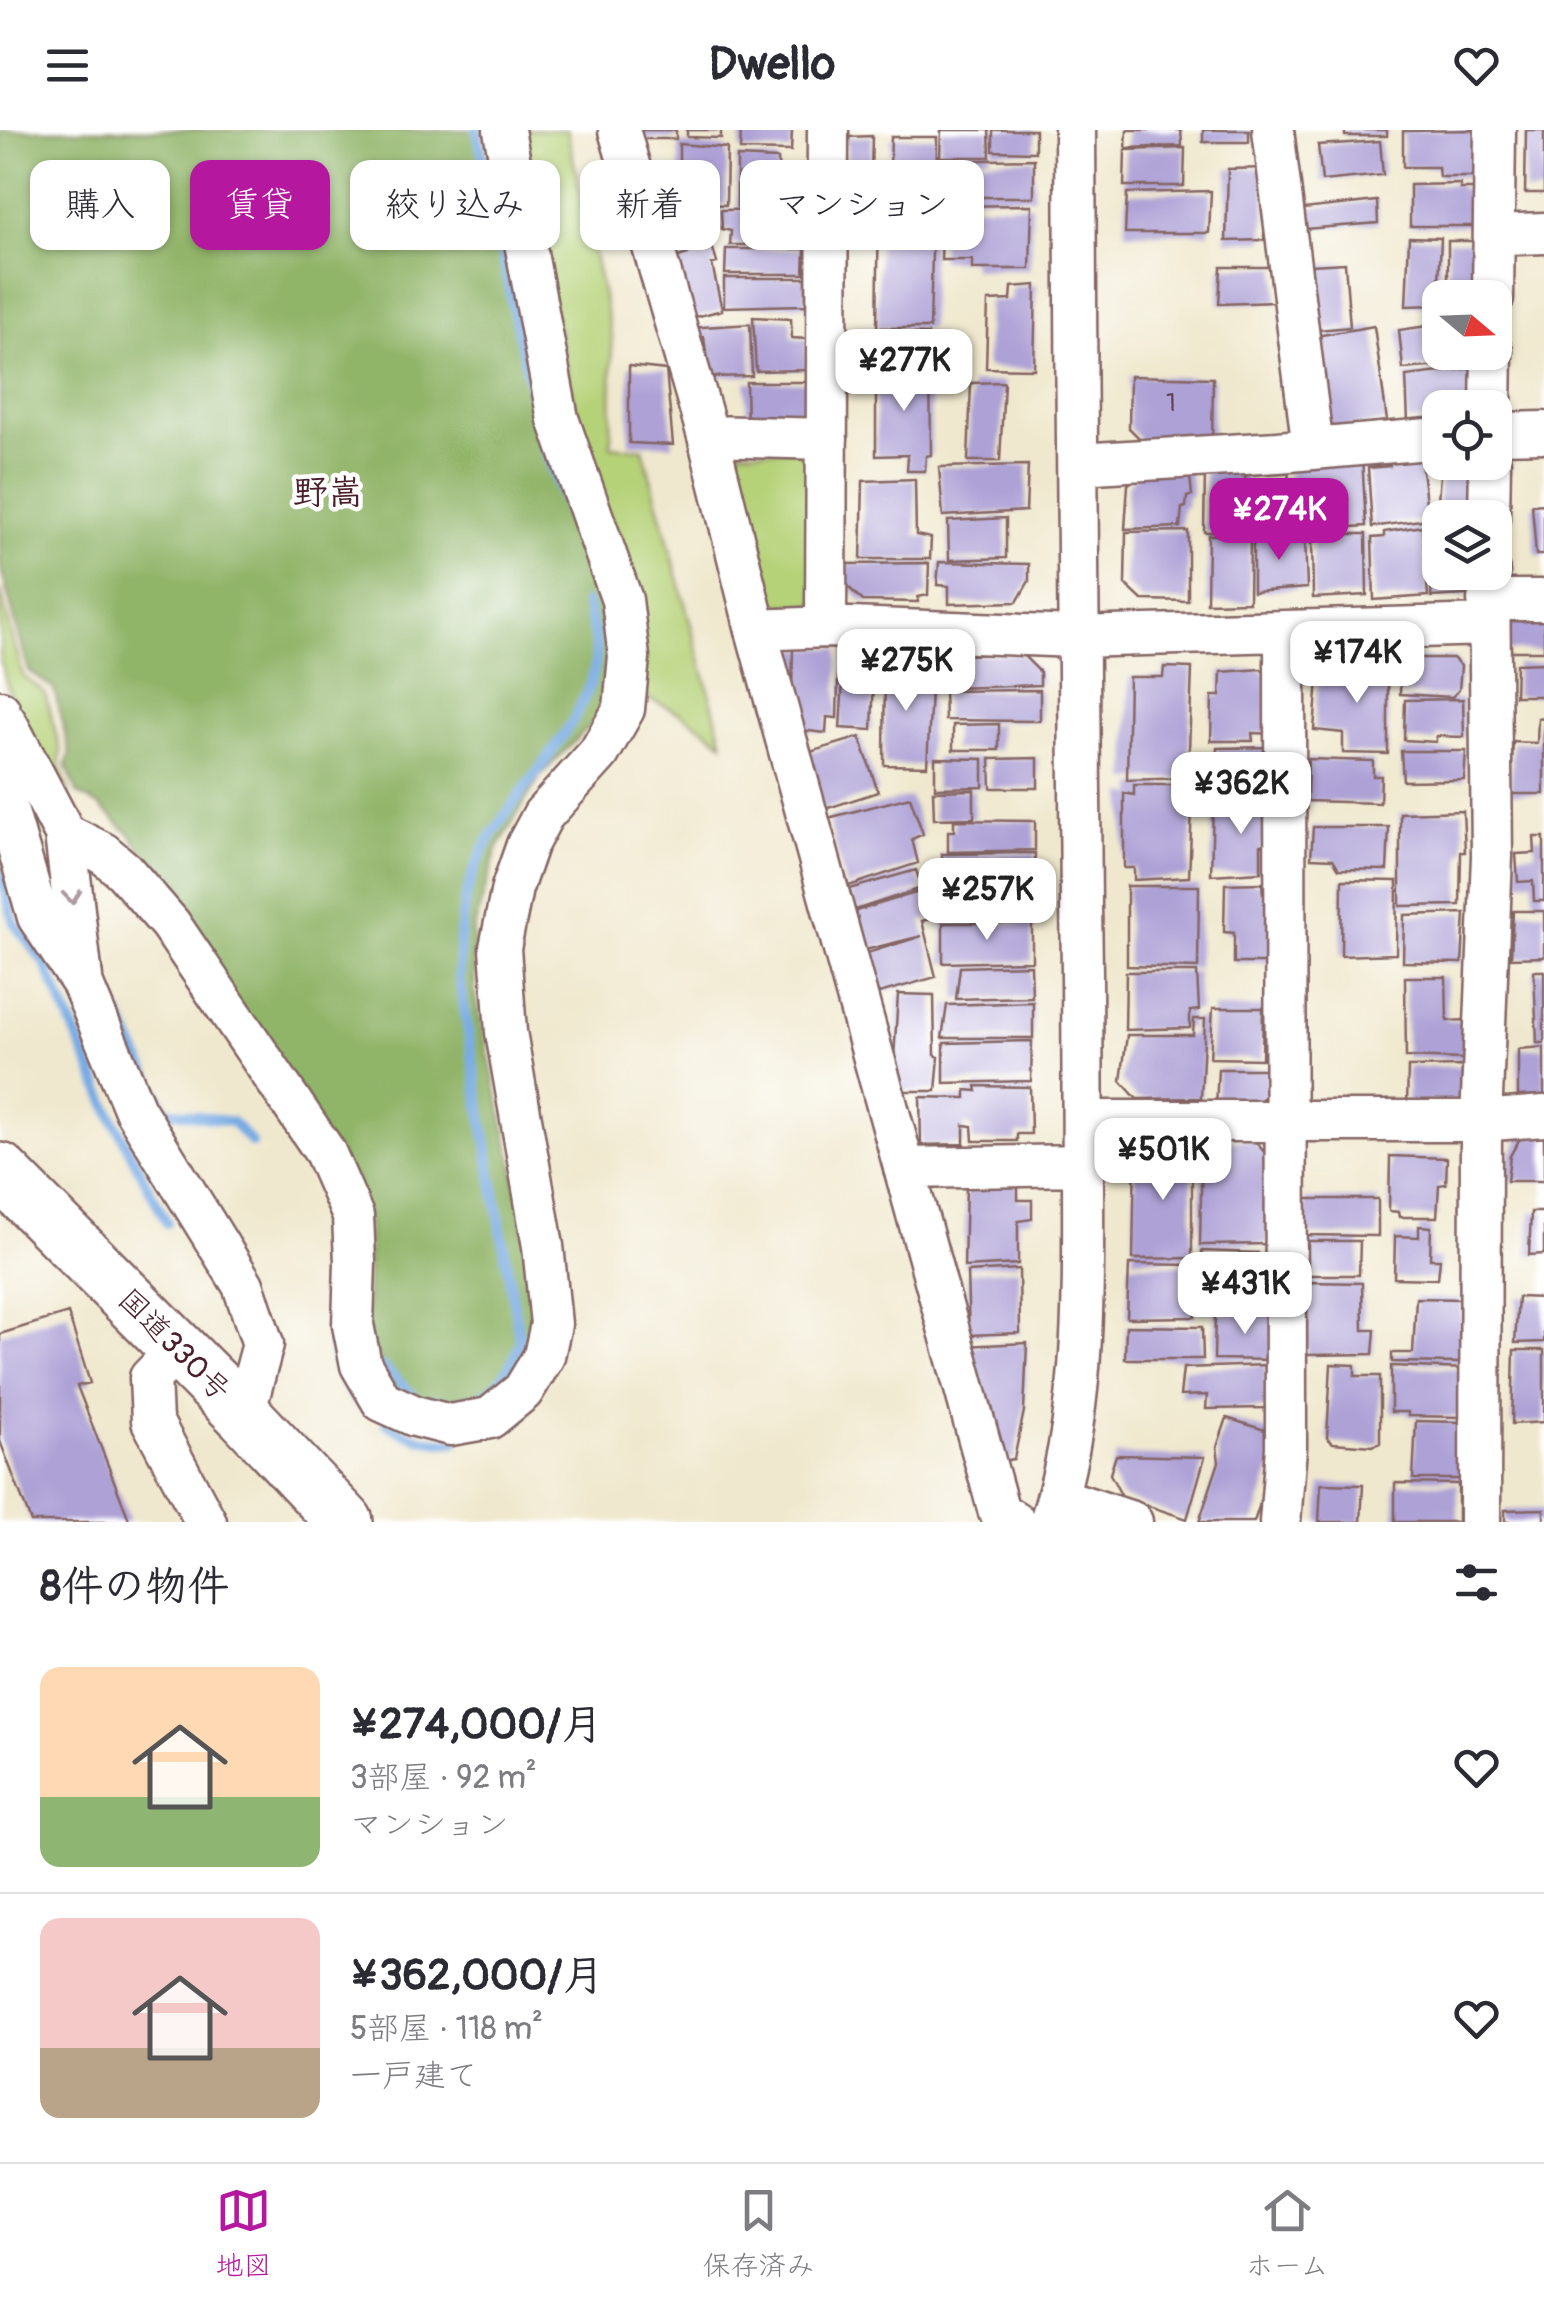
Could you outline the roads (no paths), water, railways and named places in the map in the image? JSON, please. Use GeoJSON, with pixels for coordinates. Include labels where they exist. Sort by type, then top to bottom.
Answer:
{"type":"FeatureCollection","features":[{"type":"Feature","properties":{"kind":"highway","name":"国道330号"},"geometry":{"type":"LineString","coordinates":[[0,1170],[345,1522]]}},
{"type":"Feature","properties":{"kind":"street"},"geometry":{"type":"LineString","coordinates":[[65,834],[103,852],[170,924],[325,1152],[353,1216],[353,1325],[360,1365],[382,1401],[415,1416],[450,1424],[490,1418],[523,1391],[544,1356],[551,1324],[543,1246],[506,1032],[500,948],[512,888],[527,846],[543,815],[598,753],[624,708],[629,657],[622,600],[558,418],[504,130]]}},
{"type":"Feature","properties":{"kind":"street"},"geometry":{"type":"LineString","coordinates":[[619,130],[708,436],[756,630],[999,1512],[1015,1522]]}},
{"type":"Feature","properties":{"kind":"street"},"geometry":{"type":"LineString","coordinates":[[826,627],[828,130]]}},
{"type":"Feature","properties":{"kind":"street"},"geometry":{"type":"LineString","coordinates":[[1075,130],[1084,1289],[1078,1381],[1066,1468],[1054,1510],[1132,1522]]}},
{"type":"Feature","properties":{"kind":"street"},"geometry":{"type":"LineString","coordinates":[[1273,130],[1314,449]]}},
{"type":"Feature","properties":{"kind":"street"},"geometry":{"type":"LineString","coordinates":[[1493,280],[1495,130]]}},
{"type":"Feature","properties":{"kind":"street"},"geometry":{"type":"LineString","coordinates":[[1494,235],[1544,233]]}},
{"type":"Feature","properties":{"kind":"street"},"geometry":{"type":"LineString","coordinates":[[1512,433],[1544,432]]}},
{"type":"Feature","properties":{"kind":"street"},"geometry":{"type":"LineString","coordinates":[[708,436],[827,439]]}},
{"type":"Feature","properties":{"kind":"street"},"geometry":{"type":"LineString","coordinates":[[1078,464],[1422,440]]}},
{"type":"Feature","properties":{"kind":"street"},"geometry":{"type":"LineString","coordinates":[[756,630],[826,627],[1076,638],[1285,631],[1488,599],[1544,600]]}},
{"type":"Feature","properties":{"kind":"street"},"geometry":{"type":"LineString","coordinates":[[1480,1522],[1481,1121],[1492,856],[1488,599]]}},
{"type":"Feature","properties":{"kind":"street"},"geometry":{"type":"LineString","coordinates":[[1280,1522],[1286,1448],[1285,631]]}},
{"type":"Feature","properties":{"kind":"street"},"geometry":{"type":"LineString","coordinates":[[0,710],[65,834],[82,984]]}},
{"type":"Feature","properties":{"kind":"street"},"geometry":{"type":"LineString","coordinates":[[0,710],[5,802],[38,918],[82,984],[135,1110],[242,1284],[263,1344],[244,1416]]}},
{"type":"Feature","properties":{"kind":"street"},"geometry":{"type":"LineString","coordinates":[[1085,1121],[1481,1121],[1544,1116]]}},
{"type":"Feature","properties":{"kind":"street"},"geometry":{"type":"LineString","coordinates":[[904,1168],[1083,1165]]}},
{"type":"Feature","properties":{"kind":"street"},"geometry":{"type":"LineString","coordinates":[[176,1350],[150,1378],[152,1422],[206,1522]]}},
{"type":"Feature","properties":{"kind":"waterway"},"geometry":{"type":"LineString","coordinates":[[477,130],[547,454],[585,555]]}},
{"type":"Feature","properties":{"kind":"waterway"},"geometry":{"type":"LineString","coordinates":[[431,1400],[463,1402],[488,1391],[507,1370],[520,1342],[459,978],[460,939],[469,884],[484,849],[556,747],[592,677],[596,649],[586,603]]}},
{"type":"Feature","properties":{"kind":"waterway"},"geometry":{"type":"LineString","coordinates":[[0,870],[14,923],[45,964],[114,1121],[167,1223]]}},
{"type":"Feature","properties":{"kind":"waterway"},"geometry":{"type":"LineString","coordinates":[[97,969],[165,1110],[232,1122],[252,1143]]}},
{"type":"Feature","properties":{"kind":"waterway"},"geometry":{"type":"LineString","coordinates":[[323,1191],[336,1258]]}},
{"type":"Feature","properties":{"kind":"waterway"},"geometry":{"type":"LineString","coordinates":[[335,1280],[333,1334],[337,1367],[354,1397],[368,1411]]}},
{"type":"Feature","properties":{"kind":"waterway"},"geometry":{"type":"LineString","coordinates":[[383,1367],[414,1396]]}},
{"type":"Feature","properties":{"kind":"waterway"},"geometry":{"type":"LineString","coordinates":[[386,1423],[419,1438],[455,1442]]}},
{"type":"Feature","properties":{"kind":"district","name":"野嵩"},"geometry":{"type":"Point","coordinates":[328,493]}}]}
